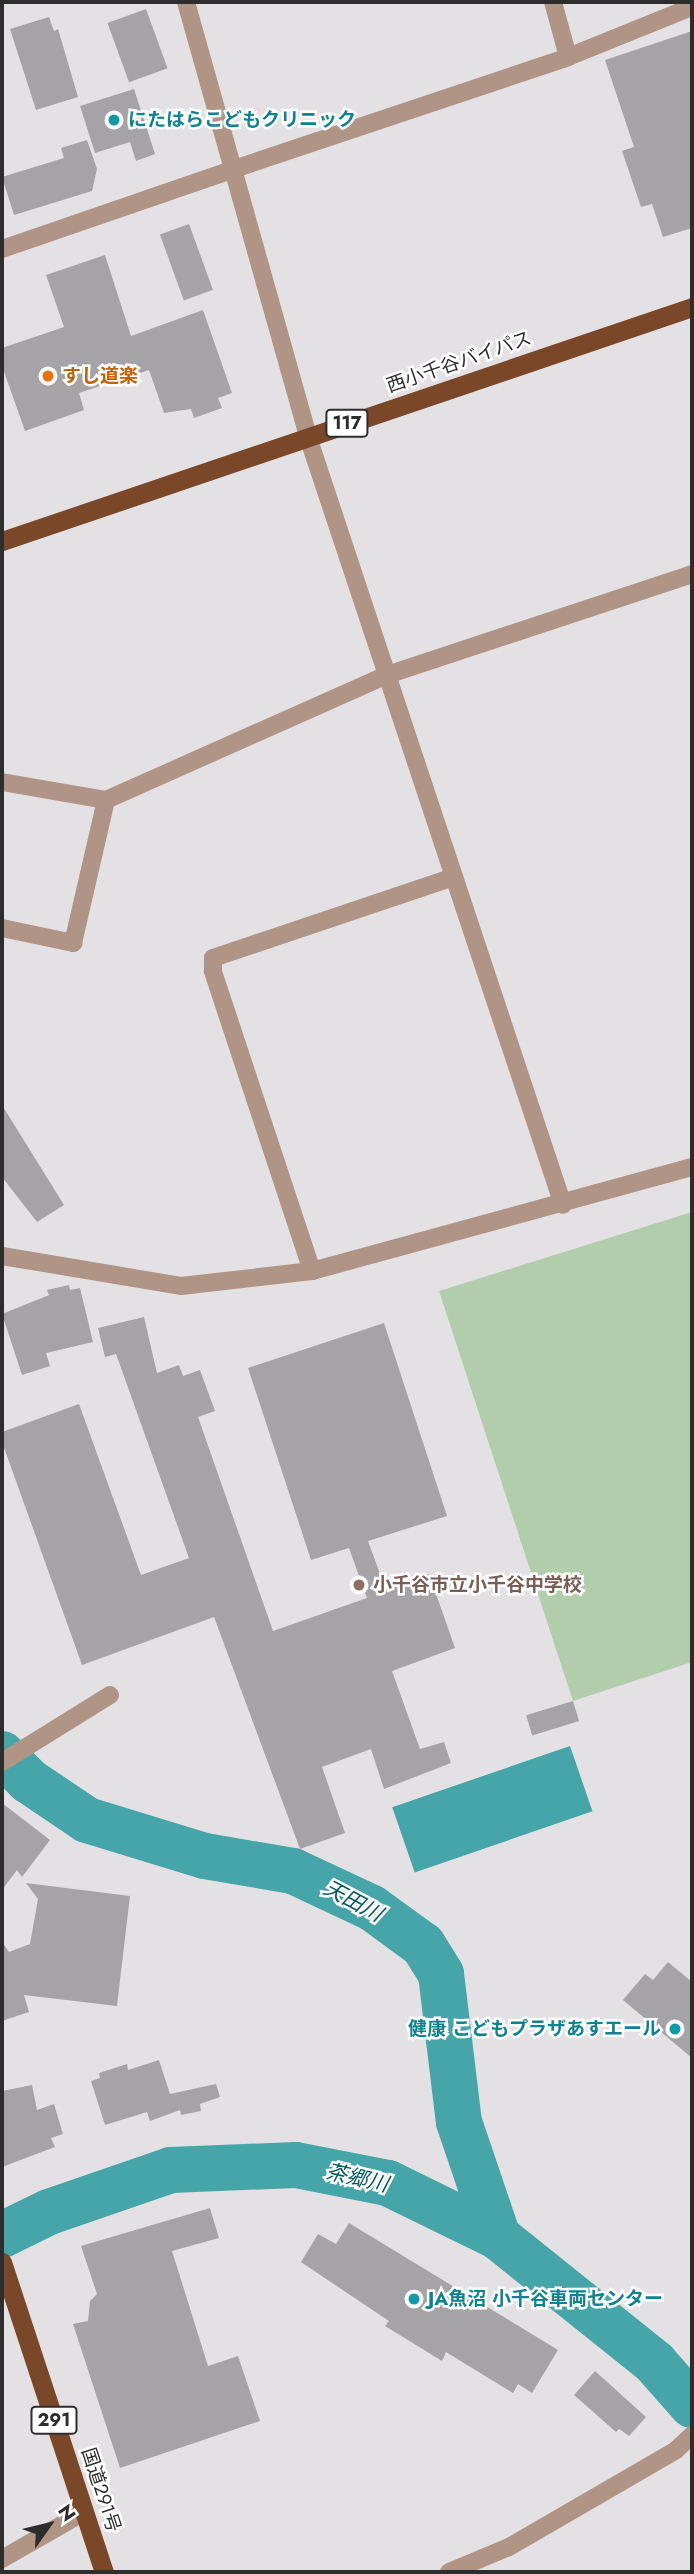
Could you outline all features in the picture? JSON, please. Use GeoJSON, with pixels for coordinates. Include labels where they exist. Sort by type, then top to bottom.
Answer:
{"type":"FeatureCollection","features":[{"type":"Feature","properties":{"kind":"highway","name":"西小千谷バイパス"},"geometry":{"type":"LineString","coordinates":[[2,541],[692,307]]}},
{"type":"Feature","properties":{"kind":"highway","name":"国道291号"},"geometry":{"type":"LineString","coordinates":[[3,2265],[104,2572]]}},
{"type":"Feature","properties":{"kind":"street"},"geometry":{"type":"LineString","coordinates":[[186,2],[308,437],[563,1205]]}},
{"type":"Feature","properties":{"kind":"street"},"geometry":{"type":"LineString","coordinates":[[553,2],[568,57]]}},
{"type":"Feature","properties":{"kind":"street"},"geometry":{"type":"LineString","coordinates":[[2,249],[568,57],[692,7]]}},
{"type":"Feature","properties":{"kind":"street"},"geometry":{"type":"LineString","coordinates":[[2,782],[106,800],[387,675],[692,574]]}},
{"type":"Feature","properties":{"kind":"street"},"geometry":{"type":"LineString","coordinates":[[2,928],[73,943],[106,800]]}},
{"type":"Feature","properties":{"kind":"street"},"geometry":{"type":"LineString","coordinates":[[312,1271],[213,971],[213,958],[454,877]]}},
{"type":"Feature","properties":{"kind":"street"},"geometry":{"type":"LineString","coordinates":[[2,1256],[181,1286],[312,1271],[563,1205],[692,1167]]}},
{"type":"Feature","properties":{"kind":"street"},"geometry":{"type":"LineString","coordinates":[[2,1762],[110,1695]]}},
{"type":"Feature","properties":{"kind":"street"},"geometry":{"type":"LineString","coordinates":[[449,2572],[509,2547],[676,2450],[692,2435]]}},
{"type":"Feature","properties":{"kind":"street"},"geometry":{"type":"LineString","coordinates":[[2,2559],[84,2512]]}},
{"type":"Feature","properties":{"kind":"green space"},"geometry":{"type":"Polygon","coordinates":[[[692,1212],[692,1662],[573,1701],[439,1291],[692,1212]]]}},
{"type":"Feature","properties":{"kind":"water"},"geometry":{"type":"Polygon","coordinates":[[[570,1746],[592,1811],[415,1872],[392,1807],[570,1746]]]}},
{"type":"Feature","properties":{"kind":"building"},"geometry":{"type":"Polygon","coordinates":[[[146,9],[168,68],[129,82],[107,23],[146,9]]]}},
{"type":"Feature","properties":{"kind":"building"},"geometry":{"type":"Polygon","coordinates":[[[49,17],[54,31],[58,29],[78,97],[36,110],[10,29],[49,17]]]}},
{"type":"Feature","properties":{"kind":"building"},"geometry":{"type":"Polygon","coordinates":[[[692,31],[692,228],[663,237],[652,204],[641,207],[622,151],[634,147],[605,60],[692,31]]]}},
{"type":"Feature","properties":{"kind":"building","name":"にたはらこどもクリニック"},"geometry":{"type":"Polygon","coordinates":[[[134,89],[155,154],[136,161],[130,142],[95,153],[80,106],[134,89]]]}},
{"type":"Feature","properties":{"kind":"building"},"geometry":{"type":"Polygon","coordinates":[[[87,140],[97,169],[92,191],[14,215],[2,177],[64,158],[61,148],[87,140]]]}},
{"type":"Feature","properties":{"kind":"building"},"geometry":{"type":"Polygon","coordinates":[[[189,224],[213,290],[184,300],[160,235],[189,224]]]}},
{"type":"Feature","properties":{"kind":"building"},"geometry":{"type":"Polygon","coordinates":[[[105,255],[131,336],[203,310],[232,393],[218,398],[222,408],[194,418],[191,409],[164,413],[149,370],[79,393],[84,410],[25,431],[2,366],[2,348],[64,327],[46,275],[105,255]]]}},
{"type":"Feature","properties":{"kind":"building"},"geometry":{"type":"Polygon","coordinates":[[[2,1105],[64,1205],[37,1222],[2,1177],[2,1105]]]}},
{"type":"Feature","properties":{"kind":"building"},"geometry":{"type":"Polygon","coordinates":[[[69,1285],[70,1290],[80,1288],[93,1342],[46,1353],[50,1366],[22,1375],[2,1314],[49,1295],[47,1290],[69,1285]]]}},
{"type":"Feature","properties":{"kind":"building"},"geometry":{"type":"Polygon","coordinates":[[[144,1317],[157,1373],[179,1365],[183,1376],[200,1370],[215,1411],[198,1417],[273,1631],[367,1598],[349,1548],[311,1560],[248,1368],[384,1323],[447,1516],[368,1541],[386,1590],[429,1574],[455,1648],[392,1671],[420,1749],[444,1742],[451,1763],[384,1789],[371,1749],[322,1767],[345,1833],[300,1849],[214,1617],[82,1665],[2,1442],[2,1432],[79,1404],[141,1575],[189,1558],[116,1354],[105,1357],[98,1328],[144,1317]]]}},
{"type":"Feature","properties":{"kind":"building"},"geometry":{"type":"Polygon","coordinates":[[[573,1701],[579,1721],[532,1735],[526,1715],[573,1701]]]}},
{"type":"Feature","properties":{"kind":"building"},"geometry":{"type":"Polygon","coordinates":[[[2,1803],[50,1840],[22,1877],[17,1870],[2,1890],[2,1803]]]}},
{"type":"Feature","properties":{"kind":"building"},"geometry":{"type":"Polygon","coordinates":[[[26,1883],[130,1896],[117,2006],[24,1995],[29,2012],[2,2021],[2,1942],[9,1952],[30,1944],[38,1899],[26,1883]]]}},
{"type":"Feature","properties":{"kind":"building","name":"健康 こどもプラザあすエール"},"geometry":{"type":"Polygon","coordinates":[[[668,1962],[692,1982],[692,2058],[623,2000],[645,1974],[653,1980],[668,1962]]]}},
{"type":"Feature","properties":{"kind":"building"},"geometry":{"type":"Polygon","coordinates":[[[159,2060],[170,2094],[216,2084],[220,2097],[200,2104],[201,2111],[181,2115],[180,2110],[150,2121],[147,2112],[105,2125],[91,2081],[100,2078],[99,2073],[127,2064],[128,2070],[159,2060]]]}},
{"type":"Feature","properties":{"kind":"building"},"geometry":{"type":"Polygon","coordinates":[[[32,2085],[37,2110],[54,2104],[63,2134],[51,2138],[55,2147],[2,2167],[2,2091],[32,2085]]]}},
{"type":"Feature","properties":{"kind":"building"},"geometry":{"type":"Polygon","coordinates":[[[210,2208],[219,2238],[172,2251],[208,2366],[238,2356],[260,2421],[120,2468],[73,2324],[88,2321],[90,2301],[97,2294],[81,2246],[210,2208]]]}},
{"type":"Feature","properties":{"kind":"building","name":"JA魚沼 小千谷車両センター"},"geometry":{"type":"Polygon","coordinates":[[[349,2223],[558,2350],[532,2393],[518,2384],[513,2393],[446,2352],[442,2361],[385,2326],[389,2321],[301,2262],[318,2234],[336,2244],[349,2223]]]}},
{"type":"Feature","properties":{"kind":"building"},"geometry":{"type":"Polygon","coordinates":[[[595,2371],[646,2417],[629,2436],[619,2429],[616,2432],[574,2395],[595,2371]]]}},
{"type":"Feature","properties":{"kind":"waterway","name":"天田川"},"geometry":{"type":"LineString","coordinates":[[2,1754],[29,1781],[87,1820],[205,1856],[293,1871],[372,1908],[423,1945],[441,1974],[459,2122],[498,2237]]}},
{"type":"Feature","properties":{"kind":"waterway","name":"茶郷川"},"geometry":{"type":"LineString","coordinates":[[2,2235],[49,2212],[171,2170],[296,2165],[388,2183],[498,2237],[655,2363],[692,2405]]}},
{"type":"Feature","properties":{"kind":"place","name":"にたはらこどもクリニック"},"geometry":{"type":"Point","coordinates":[114,120]}},
{"type":"Feature","properties":{"kind":"place","name":"すし道楽"},"geometry":{"type":"Point","coordinates":[48,376]}},
{"type":"Feature","properties":{"kind":"place","name":"小千谷市立小千谷中学校"},"geometry":{"type":"Point","coordinates":[359,1585]}},
{"type":"Feature","properties":{"kind":"place","name":"健康 こどもプラザあすエール"},"geometry":{"type":"Point","coordinates":[675,2029]}},
{"type":"Feature","properties":{"kind":"place","name":"JA魚沼 小千谷車両センター"},"geometry":{"type":"Point","coordinates":[414,2299]}}]}
